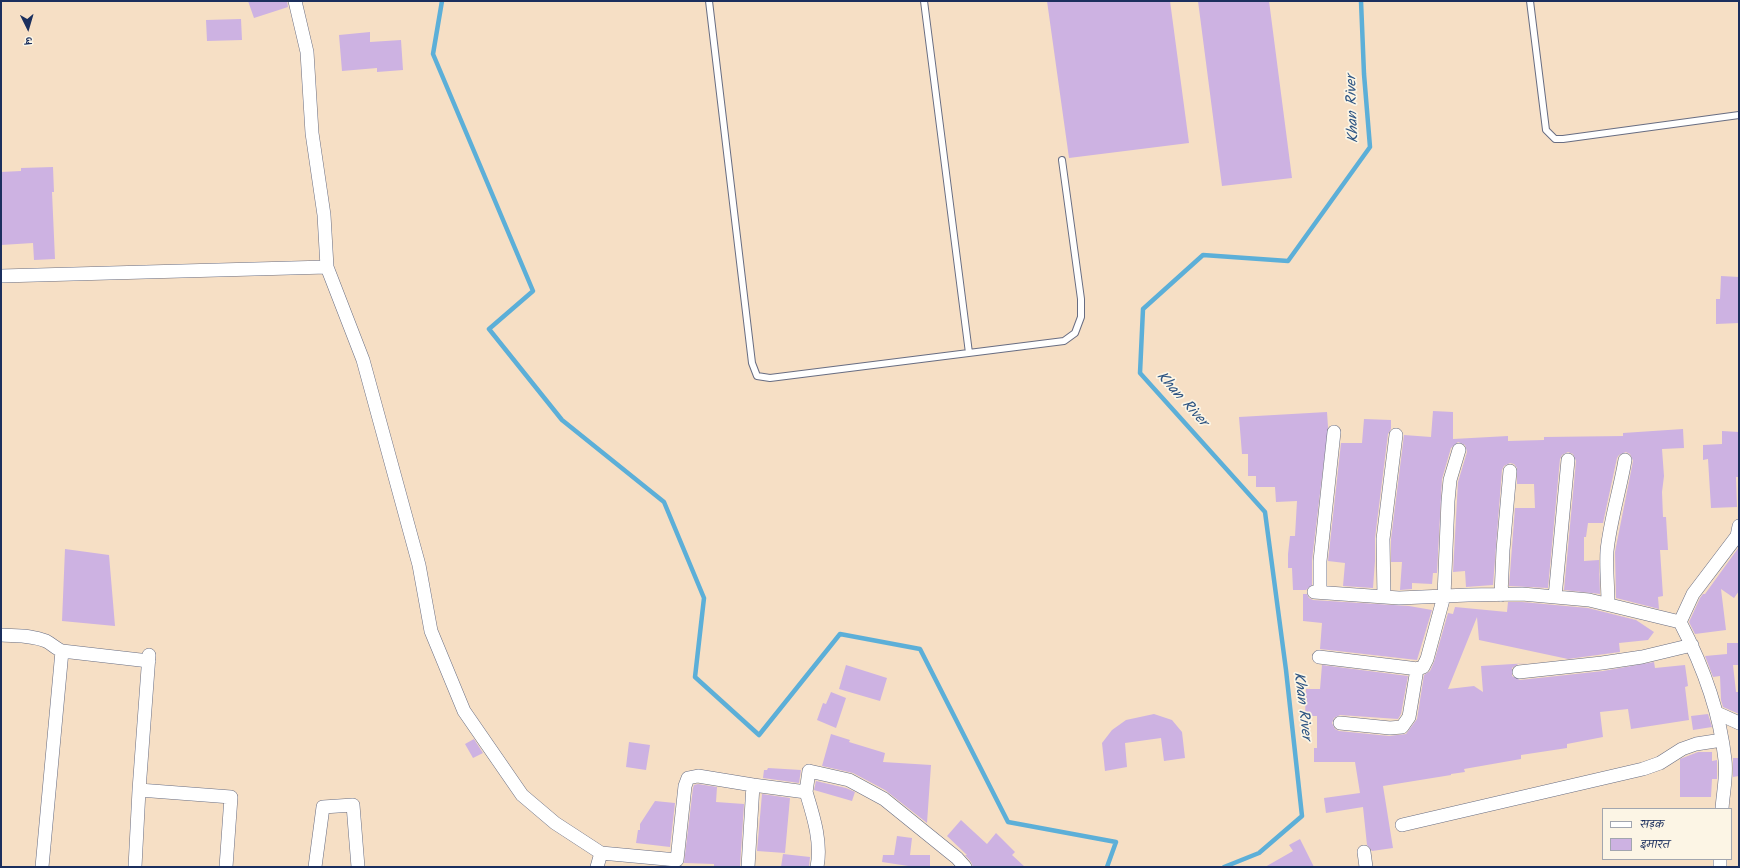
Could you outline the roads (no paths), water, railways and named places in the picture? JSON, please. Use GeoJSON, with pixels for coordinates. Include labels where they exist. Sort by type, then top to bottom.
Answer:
{"type":"FeatureCollection","features":[{"type":"Feature","properties":{"kind":"street"},"geometry":{"type":"LineString","coordinates":[[296,1],[306,52],[312,133],[324,215],[327,266],[364,360],[419,565],[431,631],[464,711],[522,795],[555,823],[601,853],[677,863],[685,786],[688,778],[698,776],[806,792]]}},
{"type":"Feature","properties":{"kind":"street"},"geometry":{"type":"LineString","coordinates":[[1,276],[327,266]]}},
{"type":"Feature","properties":{"kind":"street"},"geometry":{"type":"LineString","coordinates":[[1334,432],[1317,592],[1384,597],[1522,594],[1589,600],[1680,622],[1692,645],[1717,713],[1726,762],[1722,808]]}},
{"type":"Feature","properties":{"kind":"street"},"geometry":{"type":"LineString","coordinates":[[1384,597],[1383,539],[1396,435]]}},
{"type":"Feature","properties":{"kind":"street"},"geometry":{"type":"LineString","coordinates":[[1320,657],[1417,669],[1423,667],[1427,659],[1444,596],[1450,480],[1459,450]]}},
{"type":"Feature","properties":{"kind":"street"},"geometry":{"type":"LineString","coordinates":[[1555,597],[1568,460]]}},
{"type":"Feature","properties":{"kind":"street"},"geometry":{"type":"LineString","coordinates":[[1608,604],[1607,553],[1625,460]]}},
{"type":"Feature","properties":{"kind":"street"},"geometry":{"type":"LineString","coordinates":[[1501,595],[1503,550],[1510,471]]}},
{"type":"Feature","properties":{"kind":"street"},"geometry":{"type":"LineString","coordinates":[[1680,622],[1693,594],[1738,532]]}},
{"type":"Feature","properties":{"kind":"street"},"geometry":{"type":"LineString","coordinates":[[1,635],[34,637],[47,642],[57,650],[62,651],[149,658],[135,867]]}},
{"type":"Feature","properties":{"kind":"street"},"geometry":{"type":"LineString","coordinates":[[1519,672],[1635,658],[1692,645]]}},
{"type":"Feature","properties":{"kind":"street"},"geometry":{"type":"LineString","coordinates":[[42,867],[62,651]]}},
{"type":"Feature","properties":{"kind":"street"},"geometry":{"type":"LineString","coordinates":[[1340,723],[1390,728],[1402,727],[1409,717],[1417,669]]}},
{"type":"Feature","properties":{"kind":"street"},"geometry":{"type":"LineString","coordinates":[[1717,713],[1739,723]]}},
{"type":"Feature","properties":{"kind":"street"},"geometry":{"type":"LineString","coordinates":[[1402,825],[1643,769],[1660,763],[1682,748],[1722,740]]}},
{"type":"Feature","properties":{"kind":"street"},"geometry":{"type":"LineString","coordinates":[[817,867],[818,844],[815,823],[806,792],[809,771],[849,780],[884,799],[957,858],[965,867]]}},
{"type":"Feature","properties":{"kind":"street"},"geometry":{"type":"LineString","coordinates":[[748,867],[753,785]]}},
{"type":"Feature","properties":{"kind":"street"},"geometry":{"type":"LineString","coordinates":[[139,790],[231,797],[226,867]]}},
{"type":"Feature","properties":{"kind":"street"},"geometry":{"type":"LineString","coordinates":[[315,867],[323,807],[353,805],[358,867]]}},
{"type":"Feature","properties":{"kind":"street"},"geometry":{"type":"LineString","coordinates":[[1364,852],[1366,867]]}},
{"type":"Feature","properties":{"kind":"street"},"geometry":{"type":"LineString","coordinates":[[597,867],[601,853]]}},
{"type":"Feature","properties":{"kind":"lane"},"geometry":{"type":"LineString","coordinates":[[709,1],[752,364],[757,376],[770,378],[1064,341],[1075,333],[1081,317],[1081,299],[1062,160]]}},
{"type":"Feature","properties":{"kind":"lane"},"geometry":{"type":"LineString","coordinates":[[924,1],[969,353]]}},
{"type":"Feature","properties":{"kind":"lane"},"geometry":{"type":"LineString","coordinates":[[1530,1],[1546,130],[1555,139],[1739,115]]}},
{"type":"Feature","properties":{"kind":"waterway"},"geometry":{"type":"LineString","coordinates":[[442,1],[433,54],[533,291],[489,329],[562,420],[664,502],[704,598],[695,677],[759,735],[840,634],[920,649],[1008,822],[1116,842],[1107,867]]}},
{"type":"Feature","properties":{"kind":"waterway","name":"Khan River"},"geometry":{"type":"LineString","coordinates":[[1224,867],[1259,853],[1302,816],[1286,670],[1265,512],[1140,373],[1143,309],[1203,255],[1288,261],[1370,147],[1364,74],[1361,1]]}}]}
